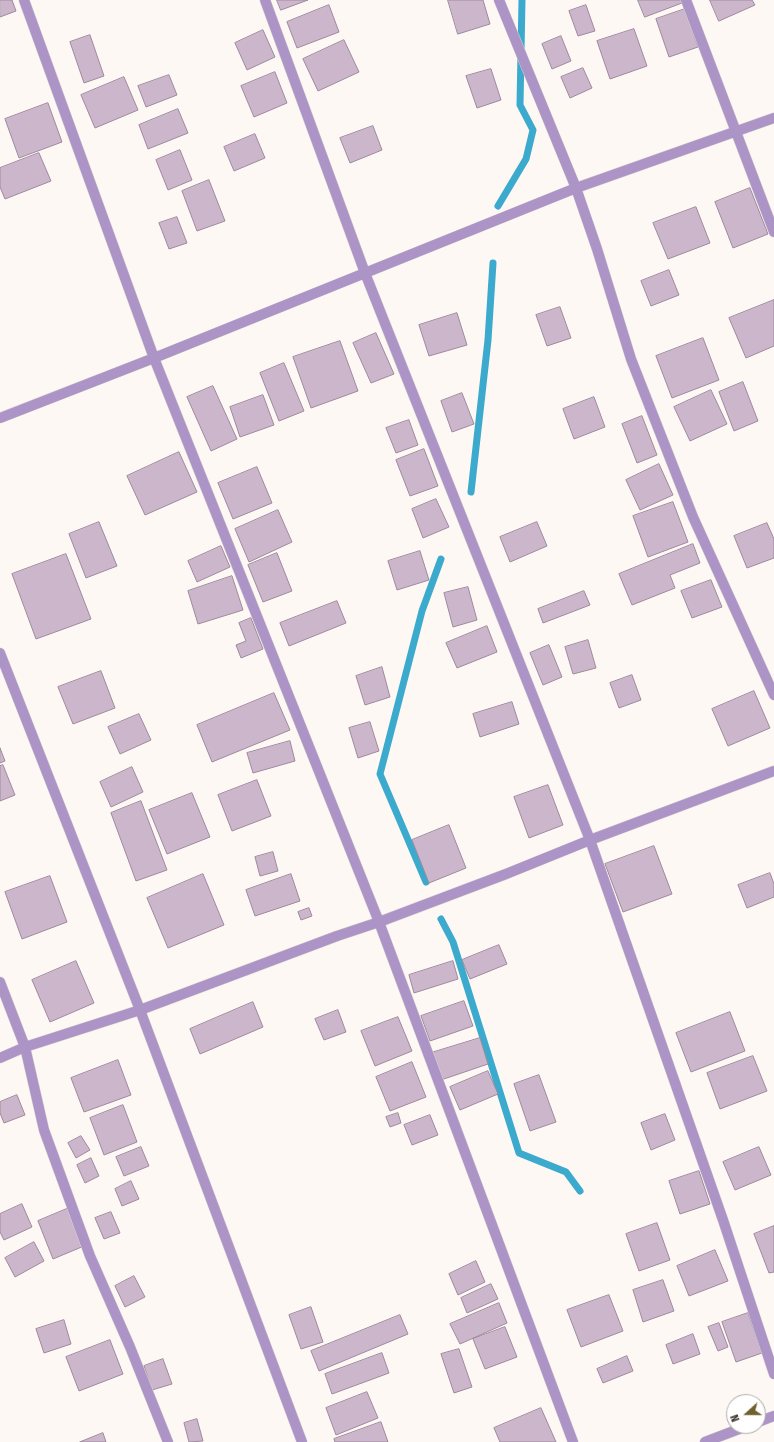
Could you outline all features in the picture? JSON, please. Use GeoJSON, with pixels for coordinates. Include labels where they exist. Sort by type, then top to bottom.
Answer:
{"type":"FeatureCollection","features":[{"type":"Feature","properties":{"kind":"street"},"geometry":{"type":"LineString","coordinates":[[24,0],[154,358],[379,922],[573,1442]]}},
{"type":"Feature","properties":{"kind":"street"},"geometry":{"type":"LineString","coordinates":[[265,0],[365,273],[590,840],[723,1220],[774,1374]]}},
{"type":"Feature","properties":{"kind":"street"},"geometry":{"type":"LineString","coordinates":[[499,0],[576,188],[597,249],[631,359],[693,517],[774,695]]}},
{"type":"Feature","properties":{"kind":"street"},"geometry":{"type":"LineString","coordinates":[[686,0],[774,232]]}},
{"type":"Feature","properties":{"kind":"street"},"geometry":{"type":"LineString","coordinates":[[0,418],[154,358],[576,188],[774,118]]}},
{"type":"Feature","properties":{"kind":"street"},"geometry":{"type":"LineString","coordinates":[[0,653],[140,1010],[302,1442]]}},
{"type":"Feature","properties":{"kind":"street"},"geometry":{"type":"LineString","coordinates":[[0,1058],[25,1048],[140,1010],[337,936],[379,922],[506,874],[590,840],[774,771]]}},
{"type":"Feature","properties":{"kind":"street"},"geometry":{"type":"LineString","coordinates":[[0,982],[25,1048],[44,1130],[87,1249],[130,1347],[168,1442]]}},
{"type":"Feature","properties":{"kind":"street"},"geometry":{"type":"LineString","coordinates":[[705,1442],[726,1434]]}},
{"type":"Feature","properties":{"kind":"building"},"geometry":{"type":"Polygon","coordinates":[[[0,0],[12,0],[16,11],[0,17],[0,0]]]}},
{"type":"Feature","properties":{"kind":"building"},"geometry":{"type":"Polygon","coordinates":[[[277,0],[308,0],[281,10],[277,0]]]}},
{"type":"Feature","properties":{"kind":"building"},"geometry":{"type":"Polygon","coordinates":[[[448,0],[483,0],[490,24],[458,34],[448,0]]]}},
{"type":"Feature","properties":{"kind":"building"},"geometry":{"type":"Polygon","coordinates":[[[638,0],[681,0],[682,3],[645,17],[638,0]]]}},
{"type":"Feature","properties":{"kind":"building"},"geometry":{"type":"Polygon","coordinates":[[[710,0],[752,0],[755,5],[719,21],[710,0]]]}},
{"type":"Feature","properties":{"kind":"building"},"geometry":{"type":"Polygon","coordinates":[[[329,5],[339,32],[297,48],[287,22],[329,5]]]}},
{"type":"Feature","properties":{"kind":"building"},"geometry":{"type":"Polygon","coordinates":[[[586,5],[595,31],[578,36],[569,11],[586,5]]]}},
{"type":"Feature","properties":{"kind":"building"},"geometry":{"type":"Polygon","coordinates":[[[685,9],[698,47],[669,57],[656,19],[685,9]]]}},
{"type":"Feature","properties":{"kind":"building"},"geometry":{"type":"Polygon","coordinates":[[[634,29],[647,66],[610,79],[597,41],[634,29]]]}},
{"type":"Feature","properties":{"kind":"building"},"geometry":{"type":"Polygon","coordinates":[[[263,30],[275,57],[247,70],[235,43],[263,30]]]}},
{"type":"Feature","properties":{"kind":"building"},"geometry":{"type":"Polygon","coordinates":[[[90,35],[104,76],[84,83],[70,42],[90,35]]]}},
{"type":"Feature","properties":{"kind":"building"},"geometry":{"type":"Polygon","coordinates":[[[561,36],[571,61],[552,69],[542,44],[561,36]]]}},
{"type":"Feature","properties":{"kind":"building"},"geometry":{"type":"Polygon","coordinates":[[[344,40],[359,72],[318,91],[303,59],[344,40]]]}},
{"type":"Feature","properties":{"kind":"building"},"geometry":{"type":"Polygon","coordinates":[[[583,68],[592,88],[570,98],[561,77],[583,68]]]}},
{"type":"Feature","properties":{"kind":"building"},"geometry":{"type":"Polygon","coordinates":[[[491,69],[501,100],[477,108],[466,76],[491,69]]]}},
{"type":"Feature","properties":{"kind":"building"},"geometry":{"type":"Polygon","coordinates":[[[275,72],[287,103],[254,117],[241,86],[275,72]]]}},
{"type":"Feature","properties":{"kind":"building"},"geometry":{"type":"Polygon","coordinates":[[[169,75],[177,95],[146,107],[138,86],[169,75]]]}},
{"type":"Feature","properties":{"kind":"building"},"geometry":{"type":"Polygon","coordinates":[[[124,77],[138,110],[95,128],[81,95],[124,77]]]}},
{"type":"Feature","properties":{"kind":"building"},"geometry":{"type":"Polygon","coordinates":[[[48,103],[62,142],[19,158],[5,119],[48,103]]]}},
{"type":"Feature","properties":{"kind":"building"},"geometry":{"type":"Polygon","coordinates":[[[178,109],[188,133],[148,149],[139,125],[178,109]]]}},
{"type":"Feature","properties":{"kind":"building"},"geometry":{"type":"Polygon","coordinates":[[[373,126],[382,150],[350,163],[340,138],[373,126]]]}},
{"type":"Feature","properties":{"kind":"building"},"geometry":{"type":"Polygon","coordinates":[[[255,134],[265,158],[234,171],[224,147],[255,134]]]}},
{"type":"Feature","properties":{"kind":"building"},"geometry":{"type":"Polygon","coordinates":[[[180,150],[192,180],[168,190],[156,160],[180,150]]]}},
{"type":"Feature","properties":{"kind":"building"},"geometry":{"type":"Polygon","coordinates":[[[39,153],[51,181],[5,199],[0,187],[0,168],[39,153]]]}},
{"type":"Feature","properties":{"kind":"building"},"geometry":{"type":"Polygon","coordinates":[[[209,180],[225,221],[197,231],[182,191],[209,180]]]}},
{"type":"Feature","properties":{"kind":"building"},"geometry":{"type":"Polygon","coordinates":[[[750,188],[768,234],[733,248],[715,202],[750,188]]]}},
{"type":"Feature","properties":{"kind":"building"},"geometry":{"type":"Polygon","coordinates":[[[696,207],[710,243],[668,259],[653,223],[696,207]]]}},
{"type":"Feature","properties":{"kind":"building"},"geometry":{"type":"Polygon","coordinates":[[[177,217],[187,243],[169,249],[159,223],[177,217]]]}},
{"type":"Feature","properties":{"kind":"building"},"geometry":{"type":"Polygon","coordinates":[[[669,270],[679,295],[651,306],[641,281],[669,270]]]}},
{"type":"Feature","properties":{"kind":"building"},"geometry":{"type":"Polygon","coordinates":[[[774,300],[774,346],[746,358],[729,318],[774,300]]]}},
{"type":"Feature","properties":{"kind":"building"},"geometry":{"type":"Polygon","coordinates":[[[560,307],[571,338],[547,346],[536,315],[560,307]]]}},
{"type":"Feature","properties":{"kind":"building"},"geometry":{"type":"Polygon","coordinates":[[[457,313],[467,345],[429,356],[419,325],[457,313]]]}},
{"type":"Feature","properties":{"kind":"building"},"geometry":{"type":"Polygon","coordinates":[[[376,333],[394,374],[371,383],[353,343],[376,333]]]}},
{"type":"Feature","properties":{"kind":"building"},"geometry":{"type":"Polygon","coordinates":[[[703,338],[719,380],[672,398],[656,356],[703,338]]]}},
{"type":"Feature","properties":{"kind":"building"},"geometry":{"type":"Polygon","coordinates":[[[340,341],[358,391],[311,408],[293,357],[340,341]]]}},
{"type":"Feature","properties":{"kind":"building"},"geometry":{"type":"Polygon","coordinates":[[[284,363],[304,411],[279,421],[260,373],[284,363]]]}},
{"type":"Feature","properties":{"kind":"building"},"geometry":{"type":"Polygon","coordinates":[[[743,382],[758,421],[734,431],[719,392],[743,382]]]}},
{"type":"Feature","properties":{"kind":"building"},"geometry":{"type":"Polygon","coordinates":[[[213,386],[237,439],[211,451],[187,397],[213,386]]]}},
{"type":"Feature","properties":{"kind":"building"},"geometry":{"type":"Polygon","coordinates":[[[711,390],[727,424],[690,441],[674,407],[711,390]]]}},
{"type":"Feature","properties":{"kind":"building"},"geometry":{"type":"Polygon","coordinates":[[[462,393],[474,424],[452,432],[441,401],[462,393]]]}},
{"type":"Feature","properties":{"kind":"building"},"geometry":{"type":"Polygon","coordinates":[[[263,395],[274,425],[240,437],[230,407],[263,395]]]}},
{"type":"Feature","properties":{"kind":"building"},"geometry":{"type":"Polygon","coordinates":[[[594,397],[605,427],[574,439],[563,409],[594,397]]]}},
{"type":"Feature","properties":{"kind":"building"},"geometry":{"type":"Polygon","coordinates":[[[642,416],[657,455],[637,463],[622,424],[642,416]]]}},
{"type":"Feature","properties":{"kind":"building"},"geometry":{"type":"Polygon","coordinates":[[[409,420],[418,445],[396,453],[386,428],[409,420]]]}},
{"type":"Feature","properties":{"kind":"building"},"geometry":{"type":"Polygon","coordinates":[[[424,449],[438,486],[410,496],[396,460],[424,449]]]}},
{"type":"Feature","properties":{"kind":"building"},"geometry":{"type":"Polygon","coordinates":[[[179,452],[197,492],[145,515],[127,476],[179,452]]]}},
{"type":"Feature","properties":{"kind":"building"},"geometry":{"type":"Polygon","coordinates":[[[659,464],[673,495],[640,510],[626,480],[659,464]]]}},
{"type":"Feature","properties":{"kind":"building"},"geometry":{"type":"Polygon","coordinates":[[[257,467],[272,503],[233,519],[218,483],[257,467]]]}},
{"type":"Feature","properties":{"kind":"building"},"geometry":{"type":"Polygon","coordinates":[[[436,499],[449,527],[423,538],[412,509],[436,499]]]}},
{"type":"Feature","properties":{"kind":"building"},"geometry":{"type":"Polygon","coordinates":[[[673,502],[688,542],[648,557],[633,516],[673,502]]]}},
{"type":"Feature","properties":{"kind":"building"},"geometry":{"type":"Polygon","coordinates":[[[278,510],[292,542],[249,562],[235,529],[278,510]]]}},
{"type":"Feature","properties":{"kind":"building"},"geometry":{"type":"Polygon","coordinates":[[[99,522],[117,566],[86,578],[69,534],[99,522]]]}},
{"type":"Feature","properties":{"kind":"building"},"geometry":{"type":"Polygon","coordinates":[[[537,522],[547,546],[510,562],[500,537],[537,522]]]}},
{"type":"Feature","properties":{"kind":"building"},"geometry":{"type":"Polygon","coordinates":[[[767,523],[774,539],[774,558],[747,568],[734,536],[767,523]]]}},
{"type":"Feature","properties":{"kind":"building"},"geometry":{"type":"Polygon","coordinates":[[[693,544],[700,563],[670,575],[675,588],[632,605],[619,574],[693,544]]]}},
{"type":"Feature","properties":{"kind":"building"},"geometry":{"type":"Polygon","coordinates":[[[221,546],[230,567],[197,582],[188,561],[221,546]]]}},
{"type":"Feature","properties":{"kind":"building"},"geometry":{"type":"Polygon","coordinates":[[[420,551],[429,580],[397,590],[388,561],[420,551]]]}},
{"type":"Feature","properties":{"kind":"building"},"geometry":{"type":"Polygon","coordinates":[[[277,553],[292,591],[263,602],[248,565],[277,553]]]}},
{"type":"Feature","properties":{"kind":"building"},"geometry":{"type":"Polygon","coordinates":[[[66,554],[91,619],[36,639],[12,574],[66,554]]]}},
{"type":"Feature","properties":{"kind":"building"},"geometry":{"type":"Polygon","coordinates":[[[232,576],[243,610],[198,624],[188,591],[232,576]]]}},
{"type":"Feature","properties":{"kind":"building"},"geometry":{"type":"Polygon","coordinates":[[[711,580],[722,607],[692,618],[681,591],[711,580]]]}},
{"type":"Feature","properties":{"kind":"building"},"geometry":{"type":"Polygon","coordinates":[[[468,587],[477,620],[453,627],[444,593],[468,587]]]}},
{"type":"Feature","properties":{"kind":"building"},"geometry":{"type":"Polygon","coordinates":[[[584,591],[590,605],[543,623],[538,609],[584,591]]]}},
{"type":"Feature","properties":{"kind":"building"},"geometry":{"type":"Polygon","coordinates":[[[337,601],[346,623],[289,646],[280,623],[337,601]]]}},
{"type":"Feature","properties":{"kind":"building"},"geometry":{"type":"Polygon","coordinates":[[[251,618],[263,649],[241,658],[236,645],[246,641],[239,623],[251,618]]]}},
{"type":"Feature","properties":{"kind":"building"},"geometry":{"type":"Polygon","coordinates":[[[487,626],[497,652],[457,668],[446,643],[487,626]]]}},
{"type":"Feature","properties":{"kind":"building"},"geometry":{"type":"Polygon","coordinates":[[[588,640],[596,668],[573,674],[565,647],[588,640]]]}},
{"type":"Feature","properties":{"kind":"building"},"geometry":{"type":"Polygon","coordinates":[[[549,645],[562,677],[543,685],[530,653],[549,645]]]}},
{"type":"Feature","properties":{"kind":"building"},"geometry":{"type":"Polygon","coordinates":[[[382,667],[390,697],[365,705],[356,676],[382,667]]]}},
{"type":"Feature","properties":{"kind":"building"},"geometry":{"type":"Polygon","coordinates":[[[101,671],[115,708],[73,724],[58,687],[101,671]]]}},
{"type":"Feature","properties":{"kind":"building"},"geometry":{"type":"Polygon","coordinates":[[[632,675],[641,700],[619,708],[610,683],[632,675]]]}},
{"type":"Feature","properties":{"kind":"building"},"geometry":{"type":"Polygon","coordinates":[[[754,691],[770,728],[728,746],[712,709],[754,691]]]}},
{"type":"Feature","properties":{"kind":"building"},"geometry":{"type":"Polygon","coordinates":[[[274,693],[290,730],[212,762],[197,725],[274,693]]]}},
{"type":"Feature","properties":{"kind":"building"},"geometry":{"type":"Polygon","coordinates":[[[512,702],[519,724],[480,737],[473,714],[512,702]]]}},
{"type":"Feature","properties":{"kind":"building"},"geometry":{"type":"Polygon","coordinates":[[[139,714],[151,740],[120,754],[108,727],[139,714]]]}},
{"type":"Feature","properties":{"kind":"building"},"geometry":{"type":"Polygon","coordinates":[[[370,722],[379,751],[358,758],[349,728],[370,722]]]}},
{"type":"Feature","properties":{"kind":"building"},"geometry":{"type":"Polygon","coordinates":[[[290,741],[295,761],[253,773],[247,753],[290,741]]]}},
{"type":"Feature","properties":{"kind":"building"},"geometry":{"type":"Polygon","coordinates":[[[0,748],[5,761],[0,763],[0,748]]]}},
{"type":"Feature","properties":{"kind":"building"},"geometry":{"type":"Polygon","coordinates":[[[3,765],[15,795],[0,801],[0,766],[3,765]]]}},
{"type":"Feature","properties":{"kind":"building"},"geometry":{"type":"Polygon","coordinates":[[[132,767],[143,792],[111,807],[100,782],[132,767]]]}},
{"type":"Feature","properties":{"kind":"building"},"geometry":{"type":"Polygon","coordinates":[[[257,780],[271,816],[232,831],[218,795],[257,780]]]}},
{"type":"Feature","properties":{"kind":"building"},"geometry":{"type":"Polygon","coordinates":[[[548,785],[563,825],[529,838],[514,797],[548,785]]]}},
{"type":"Feature","properties":{"kind":"building"},"geometry":{"type":"Polygon","coordinates":[[[192,793],[210,837],[167,854],[149,810],[192,793]]]}},
{"type":"Feature","properties":{"kind":"building"},"geometry":{"type":"Polygon","coordinates":[[[141,801],[167,870],[136,881],[111,813],[141,801]]]}},
{"type":"Feature","properties":{"kind":"building"},"geometry":{"type":"Polygon","coordinates":[[[449,825],[466,868],[429,883],[412,840],[449,825]]]}},
{"type":"Feature","properties":{"kind":"building"},"geometry":{"type":"Polygon","coordinates":[[[654,846],[672,894],[623,912],[605,864],[654,846]]]}},
{"type":"Feature","properties":{"kind":"building"},"geometry":{"type":"Polygon","coordinates":[[[273,852],[278,871],[260,876],[255,857],[273,852]]]}},
{"type":"Feature","properties":{"kind":"building"},"geometry":{"type":"Polygon","coordinates":[[[770,873],[774,884],[774,897],[747,908],[738,885],[770,873]]]}},
{"type":"Feature","properties":{"kind":"building"},"geometry":{"type":"Polygon","coordinates":[[[203,874],[224,925],[168,948],[147,898],[203,874]]]}},
{"type":"Feature","properties":{"kind":"building"},"geometry":{"type":"Polygon","coordinates":[[[291,874],[300,901],[255,916],[246,890],[291,874]]]}},
{"type":"Feature","properties":{"kind":"building"},"geometry":{"type":"Polygon","coordinates":[[[50,876],[67,922],[22,939],[5,892],[50,876]]]}},
{"type":"Feature","properties":{"kind":"building"},"geometry":{"type":"Polygon","coordinates":[[[309,908],[312,916],[301,920],[298,912],[309,908]]]}},
{"type":"Feature","properties":{"kind":"building"},"geometry":{"type":"Polygon","coordinates":[[[499,945],[507,964],[470,979],[462,960],[499,945]]]}},
{"type":"Feature","properties":{"kind":"building"},"geometry":{"type":"Polygon","coordinates":[[[76,961],[94,1003],[50,1022],[32,980],[76,961]]]}},
{"type":"Feature","properties":{"kind":"building"},"geometry":{"type":"Polygon","coordinates":[[[453,961],[458,979],[414,993],[409,975],[453,961]]]}},
{"type":"Feature","properties":{"kind":"building"},"geometry":{"type":"Polygon","coordinates":[[[464,1001],[473,1026],[430,1041],[421,1016],[464,1001]]]}},
{"type":"Feature","properties":{"kind":"building"},"geometry":{"type":"Polygon","coordinates":[[[253,1002],[263,1027],[200,1054],[190,1029],[253,1002]]]}},
{"type":"Feature","properties":{"kind":"building"},"geometry":{"type":"Polygon","coordinates":[[[338,1010],[346,1032],[324,1040],[315,1019],[338,1010]]]}},
{"type":"Feature","properties":{"kind":"building"},"geometry":{"type":"Polygon","coordinates":[[[730,1012],[745,1051],[691,1072],[676,1033],[730,1012]]]}},
{"type":"Feature","properties":{"kind":"building"},"geometry":{"type":"Polygon","coordinates":[[[398,1017],[412,1051],[375,1066],[361,1031],[398,1017]]]}},
{"type":"Feature","properties":{"kind":"building"},"geometry":{"type":"Polygon","coordinates":[[[480,1038],[488,1064],[441,1080],[431,1053],[480,1038]]]}},
{"type":"Feature","properties":{"kind":"building"},"geometry":{"type":"Polygon","coordinates":[[[753,1056],[767,1091],[720,1109],[707,1073],[753,1056]]]}},
{"type":"Feature","properties":{"kind":"building"},"geometry":{"type":"Polygon","coordinates":[[[118,1060],[131,1095],[84,1112],[71,1078],[118,1060]]]}},
{"type":"Feature","properties":{"kind":"building"},"geometry":{"type":"Polygon","coordinates":[[[412,1062],[426,1097],[390,1111],[376,1077],[412,1062]]]}},
{"type":"Feature","properties":{"kind":"building"},"geometry":{"type":"Polygon","coordinates":[[[488,1071],[498,1094],[460,1110],[450,1087],[488,1071]]]}},
{"type":"Feature","properties":{"kind":"building"},"geometry":{"type":"Polygon","coordinates":[[[539,1075],[556,1122],[530,1131],[514,1084],[539,1075]]]}},
{"type":"Feature","properties":{"kind":"building"},"geometry":{"type":"Polygon","coordinates":[[[17,1095],[25,1115],[4,1123],[0,1113],[0,1102],[17,1095]]]}},
{"type":"Feature","properties":{"kind":"building"},"geometry":{"type":"Polygon","coordinates":[[[123,1105],[137,1142],[104,1155],[90,1118],[123,1105]]]}},
{"type":"Feature","properties":{"kind":"building"},"geometry":{"type":"Polygon","coordinates":[[[398,1113],[401,1123],[390,1127],[386,1117],[398,1113]]]}},
{"type":"Feature","properties":{"kind":"building"},"geometry":{"type":"Polygon","coordinates":[[[665,1114],[675,1140],[651,1150],[641,1123],[665,1114]]]}},
{"type":"Feature","properties":{"kind":"building"},"geometry":{"type":"Polygon","coordinates":[[[430,1115],[438,1135],[412,1145],[404,1125],[430,1115]]]}},
{"type":"Feature","properties":{"kind":"building"},"geometry":{"type":"Polygon","coordinates":[[[81,1136],[90,1150],[76,1158],[68,1143],[81,1136]]]}},
{"type":"Feature","properties":{"kind":"building"},"geometry":{"type":"Polygon","coordinates":[[[141,1147],[149,1166],[124,1176],[116,1157],[141,1147]]]}},
{"type":"Feature","properties":{"kind":"building"},"geometry":{"type":"Polygon","coordinates":[[[759,1147],[771,1175],[735,1190],[723,1162],[759,1147]]]}},
{"type":"Feature","properties":{"kind":"building"},"geometry":{"type":"Polygon","coordinates":[[[91,1158],[99,1176],[85,1183],[77,1165],[91,1158]]]}},
{"type":"Feature","properties":{"kind":"building"},"geometry":{"type":"Polygon","coordinates":[[[699,1171],[710,1204],[680,1214],[669,1181],[699,1171]]]}},
{"type":"Feature","properties":{"kind":"building"},"geometry":{"type":"Polygon","coordinates":[[[131,1181],[139,1199],[122,1206],[115,1189],[131,1181]]]}},
{"type":"Feature","properties":{"kind":"building"},"geometry":{"type":"Polygon","coordinates":[[[22,1204],[32,1227],[4,1240],[0,1232],[0,1214],[22,1204]]]}},
{"type":"Feature","properties":{"kind":"building"},"geometry":{"type":"Polygon","coordinates":[[[69,1208],[84,1246],[53,1259],[38,1221],[69,1208]]]}},
{"type":"Feature","properties":{"kind":"building"},"geometry":{"type":"Polygon","coordinates":[[[111,1212],[120,1233],[104,1239],[95,1218],[111,1212]]]}},
{"type":"Feature","properties":{"kind":"building"},"geometry":{"type":"Polygon","coordinates":[[[657,1223],[670,1260],[639,1271],[626,1234],[657,1223]]]}},
{"type":"Feature","properties":{"kind":"building"},"geometry":{"type":"Polygon","coordinates":[[[774,1226],[774,1272],[769,1273],[754,1234],[774,1226]]]}},
{"type":"Feature","properties":{"kind":"building"},"geometry":{"type":"Polygon","coordinates":[[[34,1242],[44,1261],[15,1277],[5,1258],[34,1242]]]}},
{"type":"Feature","properties":{"kind":"building"},"geometry":{"type":"Polygon","coordinates":[[[715,1250],[728,1281],[689,1296],[677,1266],[715,1250]]]}},
{"type":"Feature","properties":{"kind":"building"},"geometry":{"type":"Polygon","coordinates":[[[476,1261],[485,1282],[458,1295],[449,1274],[476,1261]]]}},
{"type":"Feature","properties":{"kind":"building"},"geometry":{"type":"Polygon","coordinates":[[[134,1276],[145,1297],[125,1307],[115,1286],[134,1276]]]}},
{"type":"Feature","properties":{"kind":"building"},"geometry":{"type":"Polygon","coordinates":[[[663,1280],[674,1311],[643,1322],[633,1290],[663,1280]]]}},
{"type":"Feature","properties":{"kind":"building"},"geometry":{"type":"Polygon","coordinates":[[[491,1284],[498,1299],[467,1313],[461,1298],[491,1284]]]}},
{"type":"Feature","properties":{"kind":"building"},"geometry":{"type":"Polygon","coordinates":[[[609,1295],[623,1331],[581,1347],[567,1310],[609,1295]]]}},
{"type":"Feature","properties":{"kind":"building"},"geometry":{"type":"Polygon","coordinates":[[[499,1303],[507,1323],[460,1344],[450,1324],[499,1303]]]}},
{"type":"Feature","properties":{"kind":"building"},"geometry":{"type":"Polygon","coordinates":[[[311,1307],[323,1342],[301,1349],[289,1315],[311,1307]]]}},
{"type":"Feature","properties":{"kind":"building"},"geometry":{"type":"Polygon","coordinates":[[[748,1313],[762,1353],[736,1362],[722,1322],[748,1313]]]}},
{"type":"Feature","properties":{"kind":"building"},"geometry":{"type":"Polygon","coordinates":[[[400,1315],[408,1334],[319,1371],[311,1351],[400,1315]]]}},
{"type":"Feature","properties":{"kind":"building"},"geometry":{"type":"Polygon","coordinates":[[[64,1320],[71,1344],[44,1353],[36,1329],[64,1320]]]}},
{"type":"Feature","properties":{"kind":"building"},"geometry":{"type":"Polygon","coordinates":[[[719,1323],[728,1347],[718,1351],[708,1327],[719,1323]]]}},
{"type":"Feature","properties":{"kind":"building"},"geometry":{"type":"Polygon","coordinates":[[[505,1327],[517,1357],[485,1369],[473,1339],[505,1327]]]}},
{"type":"Feature","properties":{"kind":"building"},"geometry":{"type":"Polygon","coordinates":[[[693,1334],[700,1354],[673,1364],[666,1345],[693,1334]]]}},
{"type":"Feature","properties":{"kind":"building"},"geometry":{"type":"Polygon","coordinates":[[[110,1340],[123,1374],[79,1391],[66,1357],[110,1340]]]}},
{"type":"Feature","properties":{"kind":"building"},"geometry":{"type":"Polygon","coordinates":[[[459,1349],[472,1387],[454,1393],[441,1354],[459,1349]]]}},
{"type":"Feature","properties":{"kind":"building"},"geometry":{"type":"Polygon","coordinates":[[[382,1353],[389,1373],[332,1394],[325,1374],[382,1353]]]}},
{"type":"Feature","properties":{"kind":"building"},"geometry":{"type":"Polygon","coordinates":[[[627,1356],[633,1371],[603,1383],[597,1369],[627,1356]]]}},
{"type":"Feature","properties":{"kind":"building"},"geometry":{"type":"Polygon","coordinates":[[[163,1359],[172,1384],[152,1390],[144,1366],[163,1359]]]}},
{"type":"Feature","properties":{"kind":"building"},"geometry":{"type":"Polygon","coordinates":[[[367,1392],[378,1418],[336,1435],[326,1408],[367,1392]]]}},
{"type":"Feature","properties":{"kind":"building"},"geometry":{"type":"Polygon","coordinates":[[[541,1408],[556,1442],[500,1442],[494,1428],[541,1408]]]}},
{"type":"Feature","properties":{"kind":"building"},"geometry":{"type":"Polygon","coordinates":[[[197,1419],[203,1441],[189,1442],[184,1423],[197,1419]]]}},
{"type":"Feature","properties":{"kind":"building"},"geometry":{"type":"Polygon","coordinates":[[[381,1422],[388,1442],[335,1442],[334,1439],[381,1422]]]}},
{"type":"Feature","properties":{"kind":"building"},"geometry":{"type":"Polygon","coordinates":[[[103,1433],[106,1442],[80,1442],[103,1433]]]}},
{"type":"Feature","properties":{"kind":"waterway"},"geometry":{"type":"LineString","coordinates":[[498,206],[526,159],[533,130],[520,105],[522,0]]}},
{"type":"Feature","properties":{"kind":"waterway"},"geometry":{"type":"LineString","coordinates":[[471,492],[488,340],[493,263]]}},
{"type":"Feature","properties":{"kind":"waterway"},"geometry":{"type":"LineString","coordinates":[[426,882],[380,774],[422,611],[441,559]]}},
{"type":"Feature","properties":{"kind":"waterway"},"geometry":{"type":"LineString","coordinates":[[441,919],[453,942],[519,1153],[566,1172],[580,1191]]}}]}
